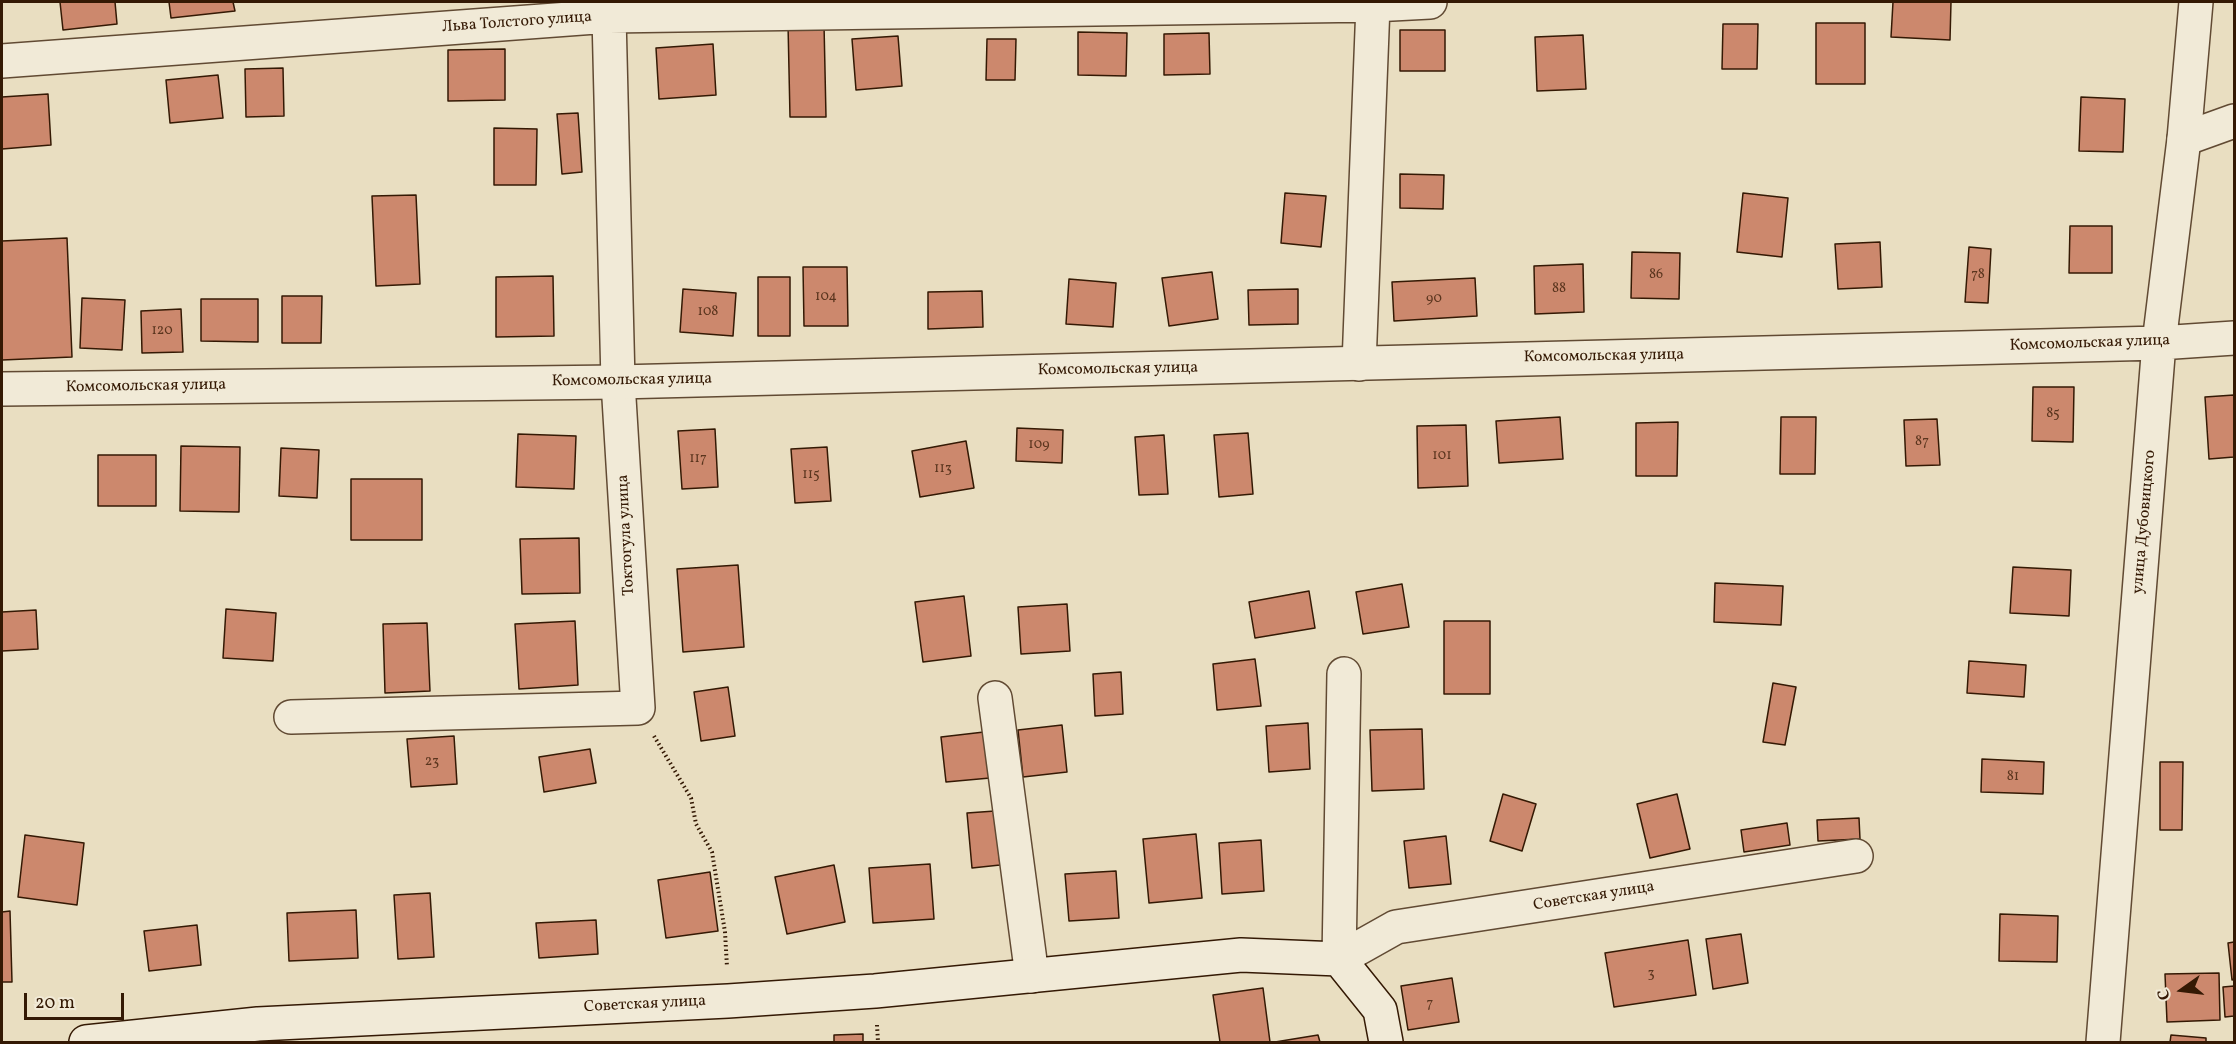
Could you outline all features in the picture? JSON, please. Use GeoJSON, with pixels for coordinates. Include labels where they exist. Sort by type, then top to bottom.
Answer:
{"type":"FeatureCollection","features":[{"type":"Feature","properties":{"kind":"street","name":"Льва Толстого улица"},"geometry":{"type":"LineString","coordinates":[[2,61],[609,16],[1373,5],[1430,2]]}},
{"type":"Feature","properties":{"kind":"street","name":"улица Дубовицкого"},"geometry":{"type":"LineString","coordinates":[[2103,1042],[2159,343],[2184,139],[2196,2]]}},
{"type":"Feature","properties":{"kind":"street"},"geometry":{"type":"LineString","coordinates":[[1359,364],[1373,5]]}},
{"type":"Feature","properties":{"kind":"street","name":"Токтогула улица"},"geometry":{"type":"LineString","coordinates":[[609,16],[618,382],[638,708]]}},
{"type":"Feature","properties":{"kind":"street"},"geometry":{"type":"LineString","coordinates":[[2184,139],[2235,121]]}},
{"type":"Feature","properties":{"kind":"street","name":"Комсомольская улица"},"geometry":{"type":"LineString","coordinates":[[2,389],[618,382],[2159,343],[2235,339]]}},
{"type":"Feature","properties":{"kind":"street"},"geometry":{"type":"LineString","coordinates":[[1344,674],[1339,959],[1380,1010],[1386,1042]]}},
{"type":"Feature","properties":{"kind":"street"},"geometry":{"type":"LineString","coordinates":[[995,698],[1032,976]]}},
{"type":"Feature","properties":{"kind":"street"},"geometry":{"type":"LineString","coordinates":[[291,717],[638,708]]}},
{"type":"Feature","properties":{"kind":"street","name":"Советская улица"},"geometry":{"type":"LineString","coordinates":[[86,1042],[258,1033],[875,991],[1241,955],[1339,959],[1396,927],[1856,856]]}},
{"type":"Feature","properties":{"kind":"path"},"geometry":{"type":"LineString","coordinates":[[638,708],[691,798],[696,825],[712,852],[725,932],[728,1001]]}},
{"type":"Feature","properties":{"kind":"building"},"geometry":{"type":"Polygon","coordinates":[[[60,2],[115,2],[117,24],[63,30],[60,2]]]}},
{"type":"Feature","properties":{"kind":"building"},"geometry":{"type":"Polygon","coordinates":[[[169,2],[233,2],[235,11],[171,18],[169,2]]]}},
{"type":"Feature","properties":{"kind":"building"},"geometry":{"type":"Polygon","coordinates":[[[1893,2],[1951,2],[1950,40],[1891,37],[1893,2]]]}},
{"type":"Feature","properties":{"kind":"building"},"geometry":{"type":"Polygon","coordinates":[[[1816,23],[1865,23],[1865,84],[1816,84],[1816,23]]]}},
{"type":"Feature","properties":{"kind":"building"},"geometry":{"type":"Polygon","coordinates":[[[788,24],[824,24],[826,117],[790,117],[788,24]]]}},
{"type":"Feature","properties":{"kind":"building"},"geometry":{"type":"Polygon","coordinates":[[[1723,24],[1758,24],[1757,69],[1722,69],[1723,24]]]}},
{"type":"Feature","properties":{"kind":"building"},"geometry":{"type":"Polygon","coordinates":[[[1400,30],[1445,30],[1445,71],[1400,71],[1400,30]]]}},
{"type":"Feature","properties":{"kind":"building"},"geometry":{"type":"Polygon","coordinates":[[[1078,32],[1127,33],[1126,76],[1078,75],[1078,32]]]}},
{"type":"Feature","properties":{"kind":"building"},"geometry":{"type":"Polygon","coordinates":[[[1209,33],[1210,74],[1164,75],[1164,34],[1209,33]]]}},
{"type":"Feature","properties":{"kind":"building"},"geometry":{"type":"Polygon","coordinates":[[[1583,35],[1586,89],[1537,91],[1535,37],[1583,35]]]}},
{"type":"Feature","properties":{"kind":"building"},"geometry":{"type":"Polygon","coordinates":[[[898,36],[902,86],[856,90],[852,39],[898,36]]]}},
{"type":"Feature","properties":{"kind":"building"},"geometry":{"type":"Polygon","coordinates":[[[987,39],[1016,39],[1015,80],[986,80],[987,39]]]}},
{"type":"Feature","properties":{"kind":"building"},"geometry":{"type":"Polygon","coordinates":[[[713,44],[716,95],[659,99],[656,48],[713,44]]]}},
{"type":"Feature","properties":{"kind":"building"},"geometry":{"type":"Polygon","coordinates":[[[505,49],[505,100],[448,101],[448,50],[505,49]]]}},
{"type":"Feature","properties":{"kind":"building"},"geometry":{"type":"Polygon","coordinates":[[[283,68],[284,116],[246,117],[245,69],[283,68]]]}},
{"type":"Feature","properties":{"kind":"building"},"geometry":{"type":"Polygon","coordinates":[[[218,75],[223,118],[170,123],[166,80],[218,75]]]}},
{"type":"Feature","properties":{"kind":"building"},"geometry":{"type":"Polygon","coordinates":[[[48,94],[51,145],[2,149],[2,97],[48,94]]]}},
{"type":"Feature","properties":{"kind":"building"},"geometry":{"type":"Polygon","coordinates":[[[2081,97],[2125,99],[2123,152],[2079,151],[2081,97]]]}},
{"type":"Feature","properties":{"kind":"building"},"geometry":{"type":"Polygon","coordinates":[[[578,113],[582,172],[562,174],[557,114],[578,113]]]}},
{"type":"Feature","properties":{"kind":"building"},"geometry":{"type":"Polygon","coordinates":[[[494,128],[537,129],[536,185],[494,185],[494,128]]]}},
{"type":"Feature","properties":{"kind":"building"},"geometry":{"type":"Polygon","coordinates":[[[1400,174],[1444,175],[1443,209],[1400,208],[1400,174]]]}},
{"type":"Feature","properties":{"kind":"building"},"geometry":{"type":"Polygon","coordinates":[[[1285,193],[1326,196],[1321,247],[1281,243],[1285,193]]]}},
{"type":"Feature","properties":{"kind":"building"},"geometry":{"type":"Polygon","coordinates":[[[1743,193],[1788,198],[1782,257],[1737,252],[1743,193]]]}},
{"type":"Feature","properties":{"kind":"building"},"geometry":{"type":"Polygon","coordinates":[[[416,195],[420,284],[376,286],[372,196],[416,195]]]}},
{"type":"Feature","properties":{"kind":"building"},"geometry":{"type":"Polygon","coordinates":[[[2070,226],[2112,226],[2112,273],[2069,273],[2070,226]]]}},
{"type":"Feature","properties":{"kind":"building"},"geometry":{"type":"Polygon","coordinates":[[[67,238],[72,357],[2,360],[2,241],[67,238]]]}},
{"type":"Feature","properties":{"kind":"building"},"geometry":{"type":"Polygon","coordinates":[[[1880,242],[1882,287],[1838,289],[1835,244],[1880,242]]]}},
{"type":"Feature","properties":{"kind":"building"},"geometry":{"type":"Polygon","coordinates":[[[1969,247],[1991,249],[1988,303],[1965,302],[1969,247]]]}},
{"type":"Feature","properties":{"kind":"building"},"geometry":{"type":"Polygon","coordinates":[[[1632,252],[1680,253],[1679,299],[1631,298],[1632,252]]]}},
{"type":"Feature","properties":{"kind":"building"},"geometry":{"type":"Polygon","coordinates":[[[1583,264],[1584,312],[1535,314],[1534,266],[1583,264]]]}},
{"type":"Feature","properties":{"kind":"building"},"geometry":{"type":"Polygon","coordinates":[[[803,267],[847,267],[848,326],[804,326],[803,267]]]}},
{"type":"Feature","properties":{"kind":"building"},"geometry":{"type":"Polygon","coordinates":[[[1212,272],[1218,319],[1169,326],[1162,278],[1212,272]]]}},
{"type":"Feature","properties":{"kind":"building"},"geometry":{"type":"Polygon","coordinates":[[[553,276],[554,336],[496,337],[496,277],[553,276]]]}},
{"type":"Feature","properties":{"kind":"building"},"geometry":{"type":"Polygon","coordinates":[[[758,277],[790,277],[790,336],[758,336],[758,277]]]}},
{"type":"Feature","properties":{"kind":"building"},"geometry":{"type":"Polygon","coordinates":[[[1475,278],[1477,316],[1394,321],[1392,282],[1475,278]]]}},
{"type":"Feature","properties":{"kind":"building"},"geometry":{"type":"Polygon","coordinates":[[[1069,279],[1116,283],[1113,327],[1066,324],[1069,279]]]}},
{"type":"Feature","properties":{"kind":"building"},"geometry":{"type":"Polygon","coordinates":[[[683,289],[736,293],[733,336],[680,332],[683,289]]]}},
{"type":"Feature","properties":{"kind":"building"},"geometry":{"type":"Polygon","coordinates":[[[1298,289],[1298,324],[1249,325],[1248,290],[1298,289]]]}},
{"type":"Feature","properties":{"kind":"building"},"geometry":{"type":"Polygon","coordinates":[[[982,291],[983,327],[928,329],[928,292],[982,291]]]}},
{"type":"Feature","properties":{"kind":"building"},"geometry":{"type":"Polygon","coordinates":[[[282,296],[322,296],[321,343],[282,343],[282,296]]]}},
{"type":"Feature","properties":{"kind":"building"},"geometry":{"type":"Polygon","coordinates":[[[82,298],[125,300],[122,350],[80,348],[82,298]]]}},
{"type":"Feature","properties":{"kind":"building"},"geometry":{"type":"Polygon","coordinates":[[[201,299],[258,299],[258,342],[201,341],[201,299]]]}},
{"type":"Feature","properties":{"kind":"building"},"geometry":{"type":"Polygon","coordinates":[[[181,309],[183,352],[142,353],[141,311],[181,309]]]}},
{"type":"Feature","properties":{"kind":"building"},"geometry":{"type":"Polygon","coordinates":[[[2033,387],[2074,387],[2073,442],[2032,441],[2033,387]]]}},
{"type":"Feature","properties":{"kind":"building"},"geometry":{"type":"Polygon","coordinates":[[[2234,395],[2234,457],[2209,459],[2205,397],[2234,395]]]}},
{"type":"Feature","properties":{"kind":"building"},"geometry":{"type":"Polygon","coordinates":[[[1560,417],[1563,459],[1499,463],[1496,421],[1560,417]]]}},
{"type":"Feature","properties":{"kind":"building"},"geometry":{"type":"Polygon","coordinates":[[[1781,417],[1816,417],[1815,474],[1780,474],[1781,417]]]}},
{"type":"Feature","properties":{"kind":"building"},"geometry":{"type":"Polygon","coordinates":[[[1937,419],[1940,465],[1906,466],[1904,420],[1937,419]]]}},
{"type":"Feature","properties":{"kind":"building"},"geometry":{"type":"Polygon","coordinates":[[[1678,422],[1677,476],[1636,476],[1636,423],[1678,422]]]}},
{"type":"Feature","properties":{"kind":"building"},"geometry":{"type":"Polygon","coordinates":[[[1466,425],[1468,486],[1418,488],[1417,426],[1466,425]]]}},
{"type":"Feature","properties":{"kind":"building"},"geometry":{"type":"Polygon","coordinates":[[[1017,428],[1063,430],[1062,463],[1016,461],[1017,428]]]}},
{"type":"Feature","properties":{"kind":"building"},"geometry":{"type":"Polygon","coordinates":[[[715,429],[718,487],[682,489],[678,431],[715,429]]]}},
{"type":"Feature","properties":{"kind":"building"},"geometry":{"type":"Polygon","coordinates":[[[1248,433],[1253,494],[1219,497],[1214,435],[1248,433]]]}},
{"type":"Feature","properties":{"kind":"building"},"geometry":{"type":"Polygon","coordinates":[[[518,434],[576,436],[574,489],[516,487],[518,434]]]}},
{"type":"Feature","properties":{"kind":"building"},"geometry":{"type":"Polygon","coordinates":[[[1164,435],[1168,494],[1139,495],[1135,437],[1164,435]]]}},
{"type":"Feature","properties":{"kind":"building"},"geometry":{"type":"Polygon","coordinates":[[[966,441],[974,488],[920,497],[912,451],[966,441]]]}},
{"type":"Feature","properties":{"kind":"building"},"geometry":{"type":"Polygon","coordinates":[[[181,446],[240,447],[239,512],[180,511],[181,446]]]}},
{"type":"Feature","properties":{"kind":"building"},"geometry":{"type":"Polygon","coordinates":[[[827,447],[831,501],[795,503],[791,449],[827,447]]]}},
{"type":"Feature","properties":{"kind":"building"},"geometry":{"type":"Polygon","coordinates":[[[281,448],[319,450],[317,498],[279,496],[281,448]]]}},
{"type":"Feature","properties":{"kind":"building"},"geometry":{"type":"Polygon","coordinates":[[[98,455],[156,455],[156,506],[98,506],[98,455]]]}},
{"type":"Feature","properties":{"kind":"building"},"geometry":{"type":"Polygon","coordinates":[[[351,479],[422,479],[422,540],[351,540],[351,479]]]}},
{"type":"Feature","properties":{"kind":"building"},"geometry":{"type":"Polygon","coordinates":[[[579,538],[580,593],[522,594],[520,539],[579,538]]]}},
{"type":"Feature","properties":{"kind":"building"},"geometry":{"type":"Polygon","coordinates":[[[738,565],[744,647],[683,652],[677,569],[738,565]]]}},
{"type":"Feature","properties":{"kind":"building"},"geometry":{"type":"Polygon","coordinates":[[[2013,567],[2071,570],[2069,616],[2010,613],[2013,567]]]}},
{"type":"Feature","properties":{"kind":"building"},"geometry":{"type":"Polygon","coordinates":[[[1715,583],[1783,586],[1781,625],[1714,622],[1715,583]]]}},
{"type":"Feature","properties":{"kind":"building"},"geometry":{"type":"Polygon","coordinates":[[[1402,584],[1409,627],[1363,634],[1356,592],[1402,584]]]}},
{"type":"Feature","properties":{"kind":"building"},"geometry":{"type":"Polygon","coordinates":[[[1309,591],[1315,628],[1255,638],[1249,602],[1309,591]]]}},
{"type":"Feature","properties":{"kind":"building"},"geometry":{"type":"Polygon","coordinates":[[[964,596],[971,656],[923,662],[915,602],[964,596]]]}},
{"type":"Feature","properties":{"kind":"building"},"geometry":{"type":"Polygon","coordinates":[[[1067,604],[1070,651],[1021,654],[1018,607],[1067,604]]]}},
{"type":"Feature","properties":{"kind":"building"},"geometry":{"type":"Polygon","coordinates":[[[226,609],[276,613],[273,661],[223,658],[226,609]]]}},
{"type":"Feature","properties":{"kind":"building"},"geometry":{"type":"Polygon","coordinates":[[[36,610],[38,649],[2,651],[2,612],[36,610]]]}},
{"type":"Feature","properties":{"kind":"building"},"geometry":{"type":"Polygon","coordinates":[[[575,621],[578,685],[519,689],[515,624],[575,621]]]}},
{"type":"Feature","properties":{"kind":"building"},"geometry":{"type":"Polygon","coordinates":[[[1444,621],[1490,621],[1490,694],[1444,694],[1444,621]]]}},
{"type":"Feature","properties":{"kind":"building"},"geometry":{"type":"Polygon","coordinates":[[[427,623],[430,691],[385,693],[383,624],[427,623]]]}},
{"type":"Feature","properties":{"kind":"building"},"geometry":{"type":"Polygon","coordinates":[[[1255,659],[1261,706],[1217,710],[1213,664],[1255,659]]]}},
{"type":"Feature","properties":{"kind":"building"},"geometry":{"type":"Polygon","coordinates":[[[1969,661],[2026,665],[2024,697],[1967,693],[1969,661]]]}},
{"type":"Feature","properties":{"kind":"building"},"geometry":{"type":"Polygon","coordinates":[[[1121,672],[1123,714],[1095,716],[1093,674],[1121,672]]]}},
{"type":"Feature","properties":{"kind":"building"},"geometry":{"type":"Polygon","coordinates":[[[1773,683],[1796,687],[1785,745],[1763,742],[1773,683]]]}},
{"type":"Feature","properties":{"kind":"building"},"geometry":{"type":"Polygon","coordinates":[[[728,687],[735,736],[701,741],[694,692],[728,687]]]}},
{"type":"Feature","properties":{"kind":"building"},"geometry":{"type":"Polygon","coordinates":[[[1308,723],[1310,769],[1269,772],[1266,726],[1308,723]]]}},
{"type":"Feature","properties":{"kind":"building"},"geometry":{"type":"Polygon","coordinates":[[[1062,725],[1067,772],[1023,777],[1018,730],[1062,725]]]}},
{"type":"Feature","properties":{"kind":"building"},"geometry":{"type":"Polygon","coordinates":[[[1422,729],[1424,789],[1372,791],[1370,730],[1422,729]]]}},
{"type":"Feature","properties":{"kind":"building"},"geometry":{"type":"Polygon","coordinates":[[[984,732],[990,778],[946,782],[941,737],[984,732]]]}},
{"type":"Feature","properties":{"kind":"building"},"geometry":{"type":"Polygon","coordinates":[[[454,736],[457,784],[411,787],[407,739],[454,736]]]}},
{"type":"Feature","properties":{"kind":"building"},"geometry":{"type":"Polygon","coordinates":[[[590,749],[596,783],[544,792],[539,757],[590,749]]]}},
{"type":"Feature","properties":{"kind":"building"},"geometry":{"type":"Polygon","coordinates":[[[1982,759],[2044,762],[2043,794],[1981,792],[1982,759]]]}},
{"type":"Feature","properties":{"kind":"building"},"geometry":{"type":"Polygon","coordinates":[[[2160,762],[2183,762],[2182,830],[2160,830],[2160,762]]]}},
{"type":"Feature","properties":{"kind":"building"},"geometry":{"type":"Polygon","coordinates":[[[1503,794],[1536,804],[1522,851],[1490,841],[1503,794]]]}},
{"type":"Feature","properties":{"kind":"building"},"geometry":{"type":"Polygon","coordinates":[[[1677,794],[1690,849],[1650,858],[1637,804],[1677,794]]]}},
{"type":"Feature","properties":{"kind":"building"},"geometry":{"type":"Polygon","coordinates":[[[995,811],[1000,865],[972,868],[967,813],[995,811]]]}},
{"type":"Feature","properties":{"kind":"building"},"geometry":{"type":"Polygon","coordinates":[[[1859,818],[1860,839],[1818,841],[1817,820],[1859,818]]]}},
{"type":"Feature","properties":{"kind":"building"},"geometry":{"type":"Polygon","coordinates":[[[1787,823],[1790,845],[1744,852],[1741,830],[1787,823]]]}},
{"type":"Feature","properties":{"kind":"building"},"geometry":{"type":"Polygon","coordinates":[[[1196,834],[1202,898],[1149,903],[1143,839],[1196,834]]]}},
{"type":"Feature","properties":{"kind":"building"},"geometry":{"type":"Polygon","coordinates":[[[25,835],[84,843],[77,905],[18,897],[25,835]]]}},
{"type":"Feature","properties":{"kind":"building"},"geometry":{"type":"Polygon","coordinates":[[[1446,836],[1451,884],[1409,888],[1404,841],[1446,836]]]}},
{"type":"Feature","properties":{"kind":"building"},"geometry":{"type":"Polygon","coordinates":[[[1261,840],[1264,891],[1222,894],[1219,843],[1261,840]]]}},
{"type":"Feature","properties":{"kind":"building"},"geometry":{"type":"Polygon","coordinates":[[[930,864],[934,919],[873,923],[869,868],[930,864]]]}},
{"type":"Feature","properties":{"kind":"building"},"geometry":{"type":"Polygon","coordinates":[[[834,865],[845,922],[787,934],[775,877],[834,865]]]}},
{"type":"Feature","properties":{"kind":"building"},"geometry":{"type":"Polygon","coordinates":[[[1116,871],[1119,918],[1069,921],[1065,874],[1116,871]]]}},
{"type":"Feature","properties":{"kind":"building"},"geometry":{"type":"Polygon","coordinates":[[[710,872],[718,931],[666,938],[658,880],[710,872]]]}},
{"type":"Feature","properties":{"kind":"building"},"geometry":{"type":"Polygon","coordinates":[[[430,893],[434,957],[398,959],[394,895],[430,893]]]}},
{"type":"Feature","properties":{"kind":"building"},"geometry":{"type":"Polygon","coordinates":[[[356,910],[358,958],[289,961],[287,913],[356,910]]]}},
{"type":"Feature","properties":{"kind":"building"},"geometry":{"type":"Polygon","coordinates":[[[10,911],[12,982],[2,982],[2,912],[10,911]]]}},
{"type":"Feature","properties":{"kind":"building"},"geometry":{"type":"Polygon","coordinates":[[[2000,914],[2058,916],[2057,962],[1999,961],[2000,914]]]}},
{"type":"Feature","properties":{"kind":"building"},"geometry":{"type":"Polygon","coordinates":[[[596,920],[598,954],[539,958],[536,923],[596,920]]]}},
{"type":"Feature","properties":{"kind":"building"},"geometry":{"type":"Polygon","coordinates":[[[197,925],[201,965],[149,971],[144,931],[197,925]]]}},
{"type":"Feature","properties":{"kind":"building"},"geometry":{"type":"Polygon","coordinates":[[[1741,934],[1748,983],[1713,989],[1706,939],[1741,934]]]}},
{"type":"Feature","properties":{"kind":"building"},"geometry":{"type":"Polygon","coordinates":[[[1688,940],[1696,995],[1614,1007],[1605,953],[1688,940]]]}},
{"type":"Feature","properties":{"kind":"building"},"geometry":{"type":"Polygon","coordinates":[[[2234,942],[2234,979],[2232,980],[2228,943],[2234,942]]]}},
{"type":"Feature","properties":{"kind":"building"},"geometry":{"type":"Polygon","coordinates":[[[2219,973],[2220,1020],[2167,1022],[2165,974],[2219,973]]]}},
{"type":"Feature","properties":{"kind":"building"},"geometry":{"type":"Polygon","coordinates":[[[1452,978],[1459,1022],[1408,1030],[1401,986],[1452,978]]]}},
{"type":"Feature","properties":{"kind":"building"},"geometry":{"type":"Polygon","coordinates":[[[2234,986],[2234,1016],[2225,1017],[2223,987],[2234,986]]]}},
{"type":"Feature","properties":{"kind":"building"},"geometry":{"type":"Polygon","coordinates":[[[1263,988],[1270,1042],[1220,1042],[1213,995],[1263,988]]]}},
{"type":"Feature","properties":{"kind":"building"},"geometry":{"type":"Polygon","coordinates":[[[863,1034],[863,1042],[834,1042],[834,1035],[863,1034]]]}},
{"type":"Feature","properties":{"kind":"building"},"geometry":{"type":"Polygon","coordinates":[[[1318,1035],[1320,1042],[1275,1042],[1318,1035]]]}},
{"type":"Feature","properties":{"kind":"building"},"geometry":{"type":"Polygon","coordinates":[[[2171,1035],[2206,1038],[2206,1042],[2170,1042],[2171,1035]]]}}]}
